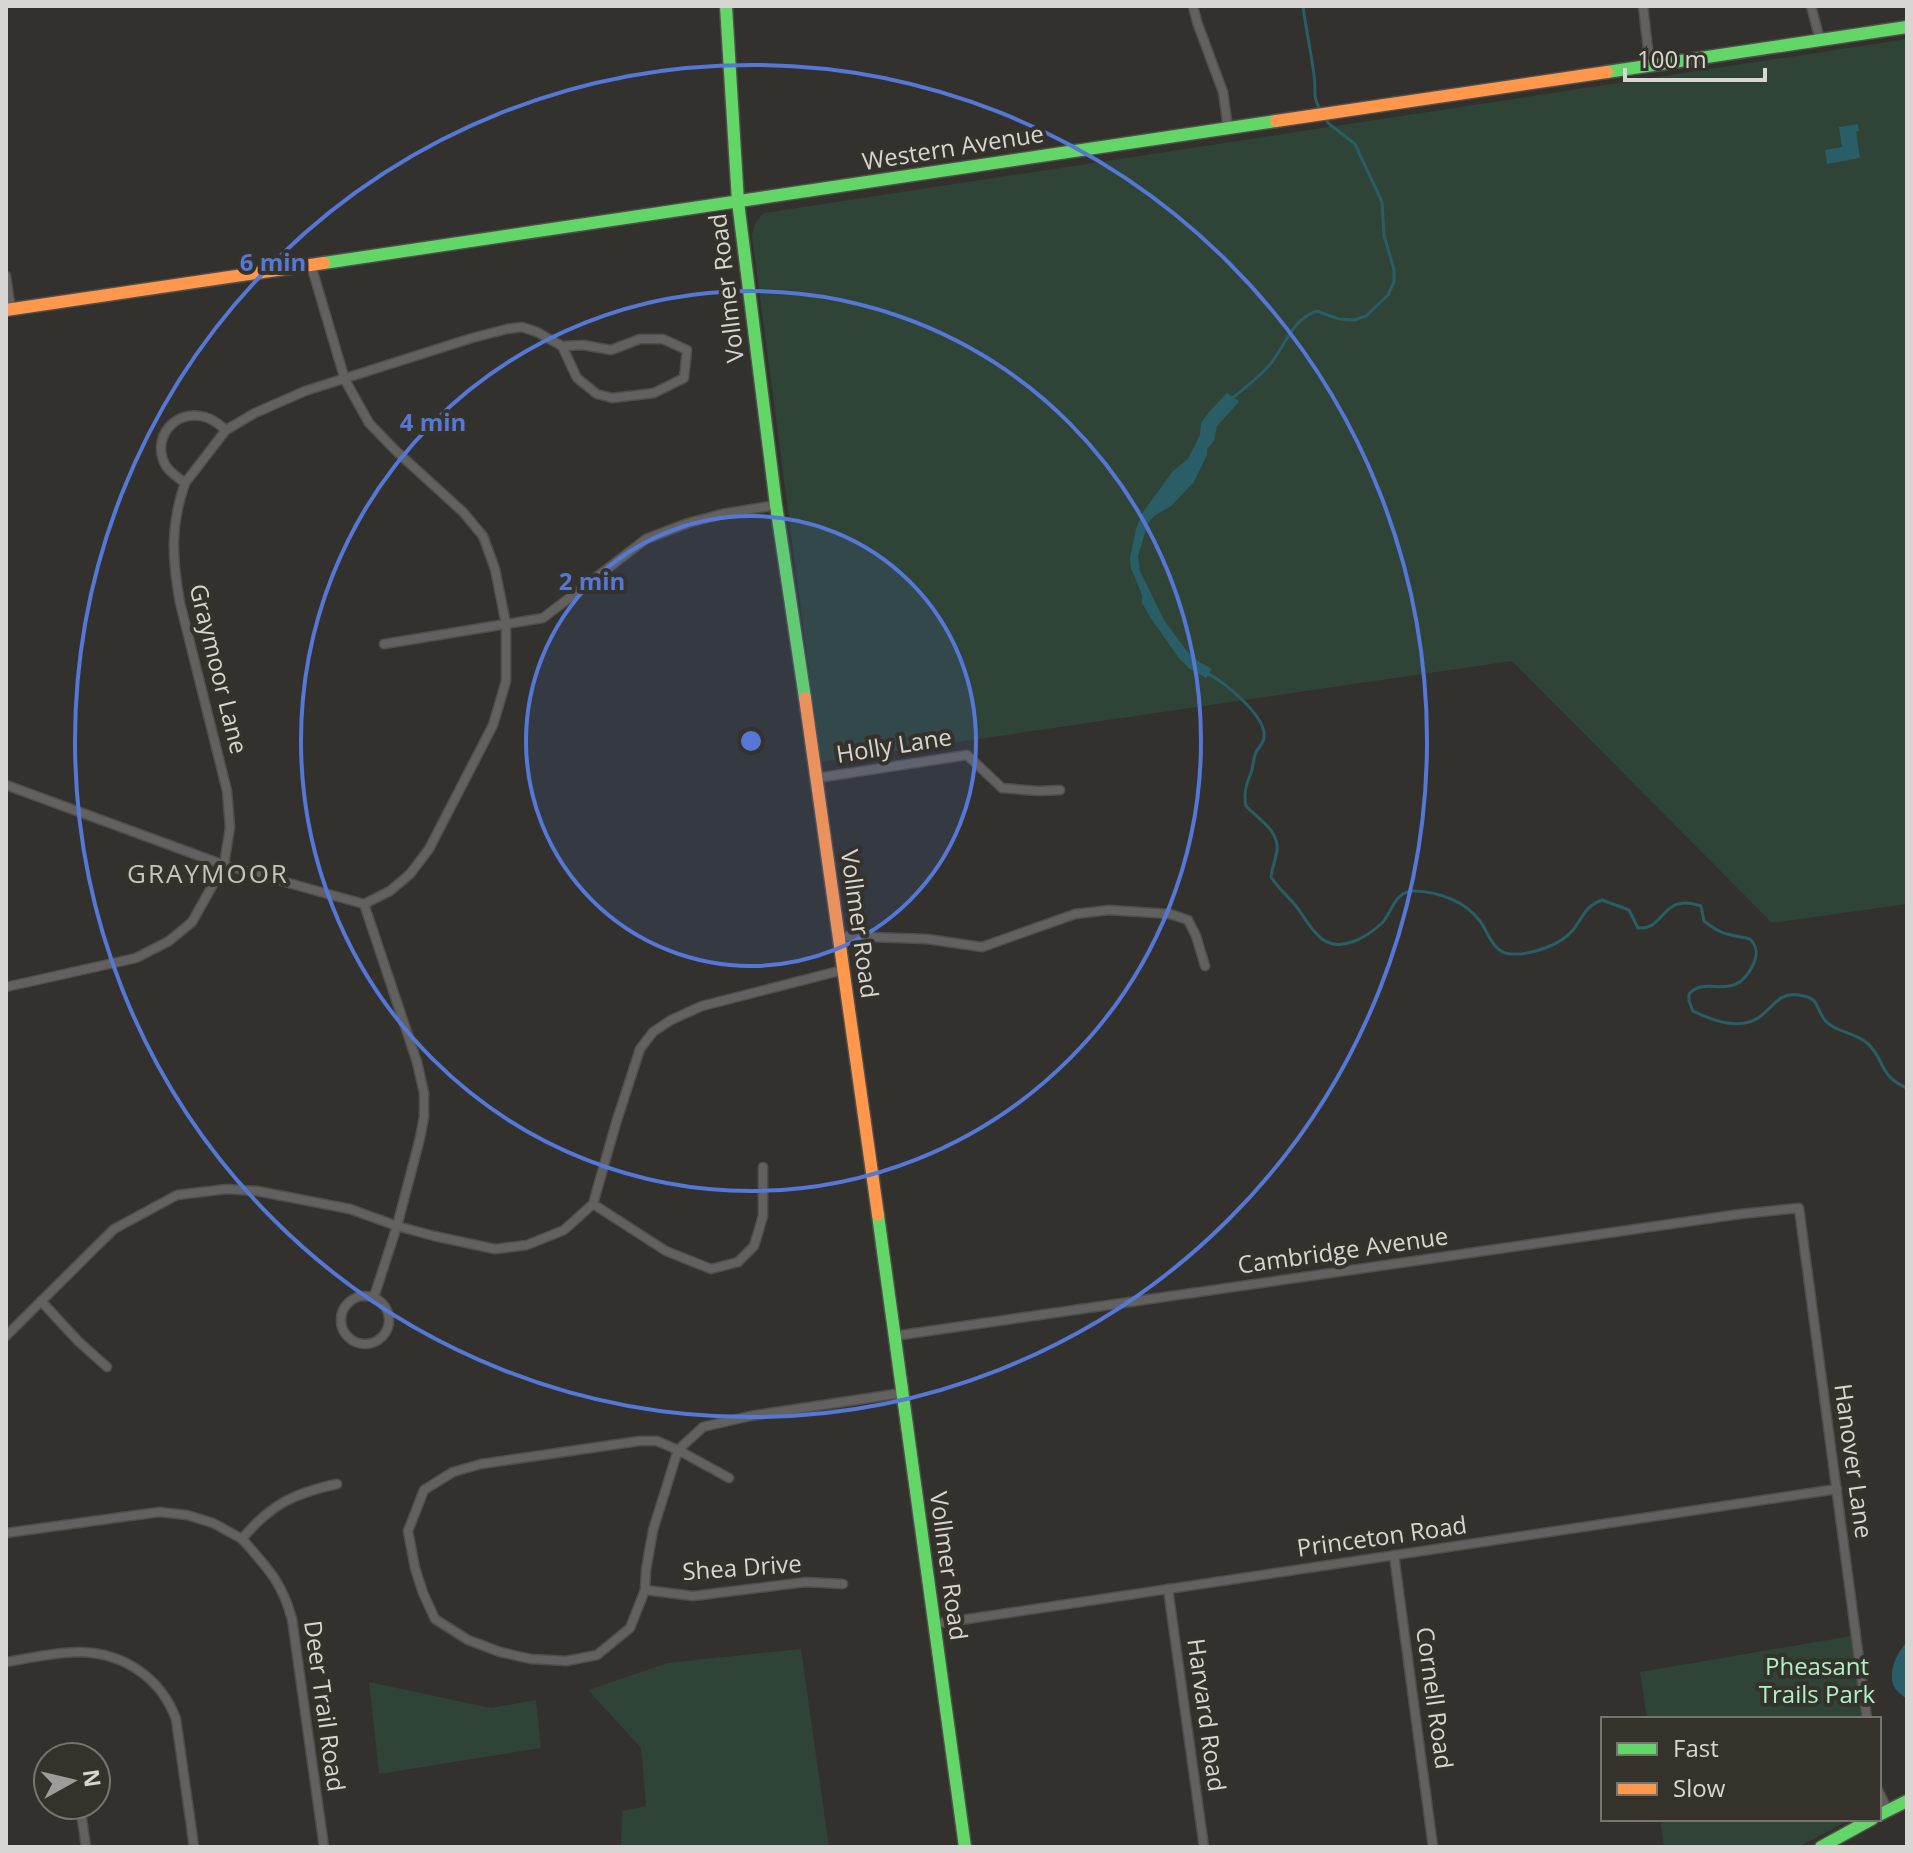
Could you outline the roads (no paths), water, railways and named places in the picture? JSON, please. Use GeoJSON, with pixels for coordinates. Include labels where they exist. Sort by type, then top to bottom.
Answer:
{"type":"FeatureCollection","features":[{"type":"Feature","properties":{"kind":"main road","name":"Vollmer Road"},"geometry":{"type":"LineString","coordinates":[[726,6],[738,202],[776,505],[817,778],[965,1847]]}},
{"type":"Feature","properties":{"kind":"main road","name":"Western Avenue"},"geometry":{"type":"LineString","coordinates":[[9,310],[1907,27]]}},
{"type":"Feature","properties":{"kind":"main road"},"geometry":{"type":"LineString","coordinates":[[1883,1813],[1907,1801]]}},
{"type":"Feature","properties":{"kind":"main road"},"geometry":{"type":"LineString","coordinates":[[1821,1847],[1868,1821]]}},
{"type":"Feature","properties":{"kind":"street"},"geometry":{"type":"LineString","coordinates":[[1193,6],[1223,92],[1228,128]]}},
{"type":"Feature","properties":{"kind":"street"},"geometry":{"type":"LineString","coordinates":[[1643,6],[1650,66]]}},
{"type":"Feature","properties":{"kind":"street"},"geometry":{"type":"LineString","coordinates":[[1811,6],[1820,40]]}},
{"type":"Feature","properties":{"kind":"street"},"geometry":{"type":"LineString","coordinates":[[6,785],[224,865],[364,904],[390,891],[410,874],[429,849],[493,725],[506,681],[506,624],[495,569],[483,536],[463,512],[369,423],[345,380],[311,265]]}},
{"type":"Feature","properties":{"kind":"street"},"geometry":{"type":"LineString","coordinates":[[6,276],[9,310]]}},
{"type":"Feature","properties":{"kind":"street","name":"Graymoor Lane"},"geometry":{"type":"LineString","coordinates":[[6,987],[136,958],[169,941],[192,922],[224,865],[230,827],[227,791],[184,617],[175,575],[173,545],[185,483],[226,430],[305,391],[472,338],[522,327],[562,346],[583,345],[611,350],[640,339],[663,339],[687,350],[684,378],[654,393],[612,398],[597,394],[577,378],[562,346]]}},
{"type":"Feature","properties":{"kind":"street"},"geometry":{"type":"LineString","coordinates":[[185,483],[167,469],[161,453],[162,436],[172,423],[191,416],[203,416],[226,430]]}},
{"type":"Feature","properties":{"kind":"street"},"geometry":{"type":"LineString","coordinates":[[384,644],[543,618],[646,539],[722,514],[776,505]]}},
{"type":"Feature","properties":{"kind":"street","name":"Holly Lane"},"geometry":{"type":"LineString","coordinates":[[817,778],[967,755],[1002,788],[1060,790]]}},
{"type":"Feature","properties":{"kind":"street"},"geometry":{"type":"LineString","coordinates":[[364,904],[417,1062],[424,1093],[420,1138],[374,1297]]}},
{"type":"Feature","properties":{"kind":"street"},"geometry":{"type":"LineString","coordinates":[[839,936],[927,939],[982,947],[1075,914],[1109,910],[1170,914],[1188,920],[1205,966]]}},
{"type":"Feature","properties":{"kind":"street"},"geometry":{"type":"LineString","coordinates":[[6,1336],[114,1229],[177,1195],[227,1189],[257,1191],[350,1209],[397,1226],[495,1249],[527,1245],[564,1230],[593,1204],[640,1049],[653,1032],[702,1006],[843,970]]}},
{"type":"Feature","properties":{"kind":"street"},"geometry":{"type":"LineString","coordinates":[[593,1204],[666,1251],[711,1269],[738,1262],[754,1246],[763,1216],[763,1167]]}},
{"type":"Feature","properties":{"kind":"street","name":"Cambridge Avenue"},"geometry":{"type":"LineString","coordinates":[[894,1336],[1799,1208]]}},
{"type":"Feature","properties":{"kind":"street","name":"Hanover Lane"},"geometry":{"type":"LineString","coordinates":[[1799,1208],[1867,1717]]}},
{"type":"Feature","properties":{"kind":"street"},"geometry":{"type":"LineString","coordinates":[[374,1297],[386,1309],[389,1325],[373,1344],[356,1344],[341,1327],[342,1311],[351,1299],[374,1297]]}},
{"type":"Feature","properties":{"kind":"street"},"geometry":{"type":"LineString","coordinates":[[41,1301],[107,1367]]}},
{"type":"Feature","properties":{"kind":"street"},"geometry":{"type":"LineString","coordinates":[[729,1478],[678,1450],[657,1441],[481,1464],[453,1472],[424,1490],[408,1531],[423,1593],[435,1619],[468,1640],[500,1652],[531,1659],[566,1661],[597,1655],[630,1628],[645,1590],[653,1530],[678,1450],[703,1427],[750,1416],[902,1393]]}},
{"type":"Feature","properties":{"kind":"street"},"geometry":{"type":"LineString","coordinates":[[6,1533],[159,1512],[187,1515],[213,1523],[242,1539],[255,1523],[278,1504],[309,1490],[337,1484]]}},
{"type":"Feature","properties":{"kind":"street","name":"Princeton Road"},"geometry":{"type":"LineString","coordinates":[[934,1624],[1837,1489]]}},
{"type":"Feature","properties":{"kind":"street","name":"Deer Trail Road"},"geometry":{"type":"LineString","coordinates":[[242,1539],[276,1579],[292,1619],[324,1847]]}},
{"type":"Feature","properties":{"kind":"street","name":"Cornell Road"},"geometry":{"type":"LineString","coordinates":[[1394,1555],[1433,1847]]}},
{"type":"Feature","properties":{"kind":"street","name":"Shea Drive"},"geometry":{"type":"LineString","coordinates":[[645,1590],[693,1596],[806,1582],[843,1584]]}},
{"type":"Feature","properties":{"kind":"street","name":"Harvard Road"},"geometry":{"type":"LineString","coordinates":[[1168,1589],[1204,1847]]}},
{"type":"Feature","properties":{"kind":"street"},"geometry":{"type":"LineString","coordinates":[[6,1662],[78,1652],[97,1653],[123,1660],[153,1682],[169,1703],[176,1719],[194,1847]]}},
{"type":"Feature","properties":{"kind":"street"},"geometry":{"type":"LineString","coordinates":[[82,1821],[86,1847]]}},
{"type":"Feature","properties":{"kind":"water"},"geometry":{"type":"Polygon","coordinates":[[[1858,124],[1859,131],[1856,132],[1860,158],[1827,164],[1825,150],[1842,147],[1839,127],[1858,124]]]}},
{"type":"Feature","properties":{"kind":"water"},"geometry":{"type":"Polygon","coordinates":[[[1227,393],[1238,403],[1217,426],[1214,441],[1207,449],[1194,482],[1171,506],[1148,523],[1138,556],[1140,571],[1164,620],[1186,650],[1212,669],[1206,678],[1178,657],[1150,617],[1142,603],[1130,558],[1143,512],[1173,471],[1188,459],[1200,435],[1201,423],[1227,393]]]}},
{"type":"Feature","properties":{"kind":"water"},"geometry":{"type":"Polygon","coordinates":[[[1907,1642],[1907,1699],[1895,1689],[1892,1673],[1907,1642]]]}},
{"type":"Feature","properties":{"kind":"waterway"},"geometry":{"type":"LineString","coordinates":[[1303,6],[1315,97],[1321,111]]}},
{"type":"Feature","properties":{"kind":"waterway"},"geometry":{"type":"LineString","coordinates":[[1230,400],[1267,367],[1302,320],[1317,311],[1339,319],[1354,320],[1366,316],[1388,295],[1394,282],[1394,270],[1384,235],[1382,202],[1355,144],[1325,118]]}},
{"type":"Feature","properties":{"kind":"waterway"},"geometry":{"type":"LineString","coordinates":[[1206,673],[1234,692],[1260,722],[1263,741],[1256,752],[1246,788],[1246,806],[1275,837],[1277,850],[1271,877],[1322,939],[1337,944],[1354,942],[1382,923],[1403,894],[1415,891],[1433,893],[1467,908],[1480,921],[1496,947],[1512,954],[1536,951],[1561,940],[1573,930],[1588,909],[1602,900],[1629,910],[1638,928],[1654,923],[1678,904],[1701,906],[1704,921],[1721,932],[1750,939],[1756,953],[1754,963],[1738,983],[1704,986],[1689,994],[1693,1011],[1716,1020],[1742,1023],[1758,1018],[1786,996],[1806,997],[1816,1003],[1828,1023],[1867,1043],[1891,1078],[1907,1088]]}},
{"type":"Feature","properties":{"kind":"district","name":"GRAYMOOR"},"geometry":{"type":"Point","coordinates":[208,874]}},
{"type":"Feature","properties":{"kind":"park label","name":"Pheasant Trails Park"},"geometry":{"type":"Point","coordinates":[1817,1681]}}]}
